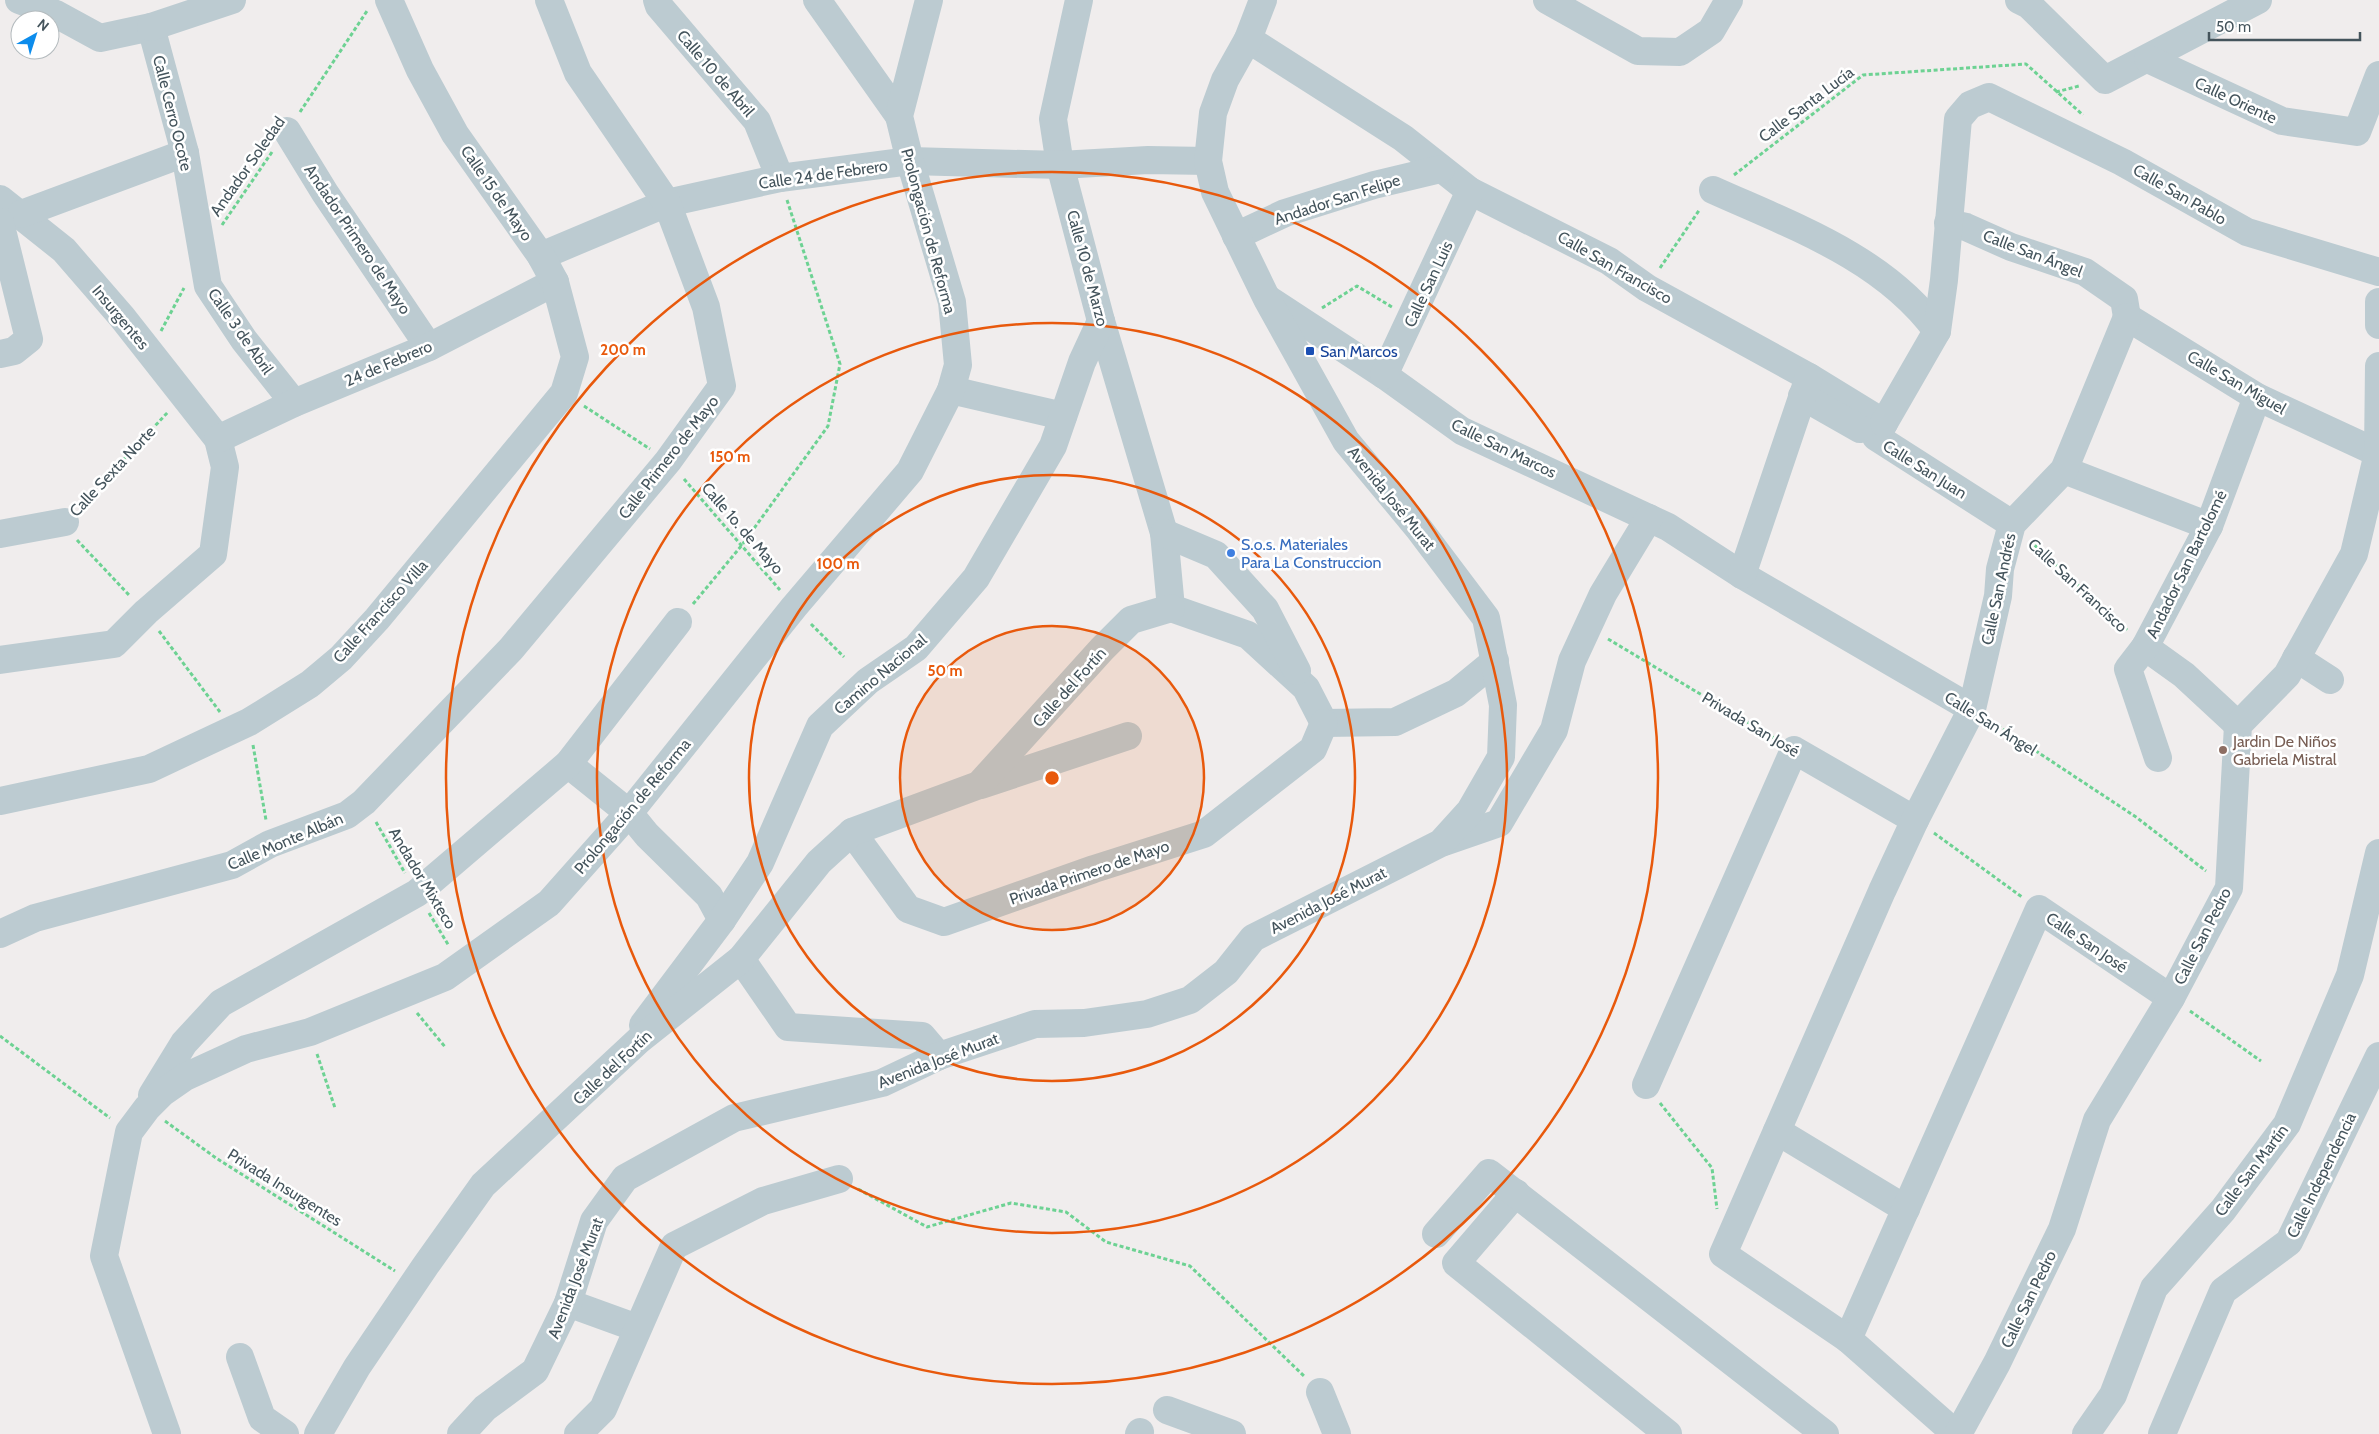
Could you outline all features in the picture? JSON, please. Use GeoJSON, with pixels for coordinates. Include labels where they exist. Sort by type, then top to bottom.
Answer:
{"type":"FeatureCollection","features":[{"type":"Feature","properties":{"kind":"street"},"geometry":{"type":"LineString","coordinates":[[19,0],[52,7],[100,38],[152,27],[232,0]]}},
{"type":"Feature","properties":{"kind":"street","name":"Calle Primero de Mayo"},"geometry":{"type":"LineString","coordinates":[[511,649],[668,461],[722,386],[706,307],[667,203],[578,73],[549,0]]}},
{"type":"Feature","properties":{"kind":"street","name":"Calle 10 de Abril"},"geometry":{"type":"LineString","coordinates":[[657,0],[659,6],[757,120],[780,178]]}},
{"type":"Feature","properties":{"kind":"street"},"geometry":{"type":"LineString","coordinates":[[817,0],[899,116]]}},
{"type":"Feature","properties":{"kind":"street","name":"Prolongación de Reforma"},"geometry":{"type":"LineString","coordinates":[[167,1434],[104,1256],[129,1132],[147,1108],[162,1093],[185,1077],[246,1049],[310,1032],[445,977],[549,903],[629,813],[794,607],[910,471],[950,390],[958,365],[952,302],[910,162],[899,116],[930,0]]}},
{"type":"Feature","properties":{"kind":"street","name":"Calle 10 de Marzo"},"geometry":{"type":"LineString","coordinates":[[1079,0],[1053,119],[1060,164],[1101,320],[1164,533],[1171,608]]}},
{"type":"Feature","properties":{"kind":"street","name":"Avenida José Murat"},"geometry":{"type":"LineString","coordinates":[[461,1434],[485,1408],[535,1371],[568,1303],[594,1221],[625,1178],[734,1118],[882,1083],[939,1056],[1035,1024],[1084,1023],[1147,1014],[1190,1000],[1226,972],[1253,938],[1441,843],[1470,811],[1501,757],[1503,705],[1486,618],[1419,529],[1346,441],[1267,298],[1215,192],[1208,161],[1213,113],[1225,80],[1248,40],[1263,0]]}},
{"type":"Feature","properties":{"kind":"street"},"geometry":{"type":"LineString","coordinates":[[1547,0],[1638,51],[1680,52],[1711,31],[1730,0]]}},
{"type":"Feature","properties":{"kind":"street"},"geometry":{"type":"LineString","coordinates":[[2019,0],[2028,5],[2105,80],[2258,0]]}},
{"type":"Feature","properties":{"kind":"street","name":"Calle 15 de Mayo"},"geometry":{"type":"LineString","coordinates":[[379,4],[420,70],[455,134],[541,256],[555,282],[576,357],[564,393]]}},
{"type":"Feature","properties":{"kind":"street","name":"Calle Cerro Ocote"},"geometry":{"type":"LineString","coordinates":[[152,27],[185,153],[203,252]]}},
{"type":"Feature","properties":{"kind":"street","name":"Calle San Francisco"},"geometry":{"type":"LineString","coordinates":[[1248,40],[1403,138],[1470,191],[1609,261],[1647,288],[1806,386]]}},
{"type":"Feature","properties":{"kind":"street","name":"Calle Oriente"},"geometry":{"type":"LineString","coordinates":[[2148,59],[2282,121],[2357,132],[2379,75]]}},
{"type":"Feature","properties":{"kind":"street","name":"Calle San Pablo"},"geometry":{"type":"LineString","coordinates":[[1948,223],[1958,119],[1970,105],[1989,97],[2122,162],[2246,232],[2379,272]]}},
{"type":"Feature","properties":{"kind":"street","name":"Andador Primero de Mayo"},"geometry":{"type":"LineString","coordinates":[[287,131],[325,193],[429,347]]}},
{"type":"Feature","properties":{"kind":"street"},"geometry":{"type":"LineString","coordinates":[[0,354],[14,351],[29,339],[7,212],[185,153]]}},
{"type":"Feature","properties":{"kind":"street","name":"Calle 24 de Febrero"},"geometry":{"type":"LineString","coordinates":[[541,256],[638,213],[667,203],[780,178],[910,162],[1060,164],[1148,160],[1208,161]]}},
{"type":"Feature","properties":{"kind":"street","name":"Andador San Felipe"},"geometry":{"type":"LineString","coordinates":[[1236,236],[1285,213],[1374,185],[1441,169]]}},
{"type":"Feature","properties":{"kind":"street"},"geometry":{"type":"LineString","coordinates":[[1713,190],[1870,266],[1923,312],[1937,331]]}},
{"type":"Feature","properties":{"kind":"street","name":"Calle San Luis"},"geometry":{"type":"LineString","coordinates":[[1384,375],[1412,319],[1470,191]]}},
{"type":"Feature","properties":{"kind":"street","name":"Insurgentes"},"geometry":{"type":"LineString","coordinates":[[7,212],[64,250],[150,352],[220,445]]}},
{"type":"Feature","properties":{"kind":"street"},"geometry":{"type":"LineString","coordinates":[[1880,430],[1937,331],[1944,280],[1948,223]]}},
{"type":"Feature","properties":{"kind":"street","name":"Calle San Ángel"},"geometry":{"type":"LineString","coordinates":[[1948,223],[1966,227],[2011,247],[2085,272],[2124,299],[2127,317]]}},
{"type":"Feature","properties":{"kind":"street","name":"Calle 3 de Abril"},"geometry":{"type":"LineString","coordinates":[[203,252],[208,286],[244,340],[294,403]]}},
{"type":"Feature","properties":{"kind":"street","name":"24 de Febrero"},"geometry":{"type":"LineString","coordinates":[[220,445],[294,403],[429,347],[555,282]]}},
{"type":"Feature","properties":{"kind":"street","name":"Calle San Marcos"},"geometry":{"type":"LineString","coordinates":[[1267,298],[1384,375],[1462,431],[1668,527],[1742,575]]}},
{"type":"Feature","properties":{"kind":"street"},"geometry":{"type":"LineString","coordinates":[[2379,302],[2379,325]]}},
{"type":"Feature","properties":{"kind":"street","name":"Calle San Miguel"},"geometry":{"type":"LineString","coordinates":[[2127,317],[2257,397],[2378,453]]}},
{"type":"Feature","properties":{"kind":"street","name":"Calle San Andrés"},"geometry":{"type":"LineString","coordinates":[[1848,1339],[1723,1254],[1915,820],[1972,709],[1998,596],[2000,569],[2012,524],[2064,470],[2127,317]]}},
{"type":"Feature","properties":{"kind":"street","name":"Camino Nacional"},"geometry":{"type":"LineString","coordinates":[[610,1068],[722,920],[760,864],[820,726],[868,681],[916,648],[976,578],[1053,446],[1082,362],[1101,320]]}},
{"type":"Feature","properties":{"kind":"street"},"geometry":{"type":"LineString","coordinates":[[2145,647],[2184,675],[2238,725],[2287,675],[2354,554],[2378,453],[2379,366]]}},
{"type":"Feature","properties":{"kind":"street"},"geometry":{"type":"LineString","coordinates":[[1742,575],[1806,386]]}},
{"type":"Feature","properties":{"kind":"street","name":"Calle San Juan"},"geometry":{"type":"LineString","coordinates":[[1806,386],[1880,430],[2012,524]]}},
{"type":"Feature","properties":{"kind":"street"},"geometry":{"type":"LineString","coordinates":[[950,390],[1063,416]]}},
{"type":"Feature","properties":{"kind":"street","name":"Calle Francisco Villa"},"geometry":{"type":"LineString","coordinates":[[0,801],[149,769],[249,722],[310,684],[341,658],[377,619],[564,393]]}},
{"type":"Feature","properties":{"kind":"street","name":"Andador San Bartolomé"},"geometry":{"type":"LineString","coordinates":[[2158,758],[2128,670],[2145,647],[2209,526],[2257,397]]}},
{"type":"Feature","properties":{"kind":"street"},"geometry":{"type":"LineString","coordinates":[[0,660],[114,644],[146,612],[213,554],[225,468],[220,445]]}},
{"type":"Feature","properties":{"kind":"street"},"geometry":{"type":"LineString","coordinates":[[2064,470],[2209,526]]}},
{"type":"Feature","properties":{"kind":"street"},"geometry":{"type":"LineString","coordinates":[[1441,843],[1499,823],[1554,730],[1572,661],[1603,594],[1650,518]]}},
{"type":"Feature","properties":{"kind":"street","name":"Calle Sexta Norte"},"geometry":{"type":"LineString","coordinates":[[0,534],[65,522]]}},
{"type":"Feature","properties":{"kind":"street"},"geometry":{"type":"LineString","coordinates":[[1164,533],[1216,555],[1265,608],[1324,723],[1395,722],[1456,693],[1495,661]]}},
{"type":"Feature","properties":{"kind":"street","name":"Calle San Ángel"},"geometry":{"type":"LineString","coordinates":[[1742,575],[1972,709]]}},
{"type":"Feature","properties":{"kind":"street"},"geometry":{"type":"LineString","coordinates":[[1171,608],[1248,634],[1306,688]]}},
{"type":"Feature","properties":{"kind":"street","name":"Calle del Fortín"},"geometry":{"type":"LineString","coordinates":[[979,785],[1102,649],[1132,620],[1171,608]]}},
{"type":"Feature","properties":{"kind":"street"},"geometry":{"type":"LineString","coordinates":[[147,1108],[155,1087],[184,1043],[221,1003],[417,894],[568,764],[678,622]]}},
{"type":"Feature","properties":{"kind":"street","name":"Calle Monte Albán"},"geometry":{"type":"LineString","coordinates":[[0,934],[34,918],[232,865],[270,844],[347,816],[364,802],[511,649]]}},
{"type":"Feature","properties":{"kind":"street"},"geometry":{"type":"LineString","coordinates":[[2296,658],[2330,680]]}},
{"type":"Feature","properties":{"kind":"street","name":"Privada Primero de Mayo"},"geometry":{"type":"LineString","coordinates":[[852,832],[908,909],[944,922],[1094,869],[1204,834],[1313,749],[1324,723]]}},
{"type":"Feature","properties":{"kind":"street","name":"Calle San Pedro"},"geometry":{"type":"LineString","coordinates":[[1957,1434],[1997,1363],[2062,1229],[2097,1120],[2171,998],[2229,888],[2238,725]]}},
{"type":"Feature","properties":{"kind":"street","name":"Calle del Fortín"},"geometry":{"type":"LineString","coordinates":[[318,1434],[357,1367],[483,1185],[639,1040],[741,959],[819,862],[852,832],[979,785],[1128,736]]}},
{"type":"Feature","properties":{"kind":"street"},"geometry":{"type":"LineString","coordinates":[[1646,1084],[1794,750]]}},
{"type":"Feature","properties":{"kind":"street","name":"Privada San José"},"geometry":{"type":"LineString","coordinates":[[1794,750],[1915,820]]}},
{"type":"Feature","properties":{"kind":"street"},"geometry":{"type":"LineString","coordinates":[[568,764],[629,813],[647,836],[710,896],[722,920]]}},
{"type":"Feature","properties":{"kind":"street","name":"Calle San Martín"},"geometry":{"type":"LineString","coordinates":[[2086,1434],[2114,1395],[2154,1288],[2223,1210],[2287,1124],[2350,975],[2379,853]]}},
{"type":"Feature","properties":{"kind":"street"},"geometry":{"type":"LineString","coordinates":[[1957,1434],[1848,1339],[2039,909]]}},
{"type":"Feature","properties":{"kind":"street","name":"Calle San José"},"geometry":{"type":"LineString","coordinates":[[2039,909],[2171,998]]}},
{"type":"Feature","properties":{"kind":"street"},"geometry":{"type":"LineString","coordinates":[[741,959],[788,1027],[922,1036],[939,1056]]}},
{"type":"Feature","properties":{"kind":"street","name":"Calle Independencia"},"geometry":{"type":"LineString","coordinates":[[2162,1434],[2223,1291],[2289,1242],[2379,1056]]}},
{"type":"Feature","properties":{"kind":"street"},"geometry":{"type":"LineString","coordinates":[[1776,1131],[1906,1209]]}},
{"type":"Feature","properties":{"kind":"street"},"geometry":{"type":"LineString","coordinates":[[1436,1234],[1489,1173],[1825,1434]]}},
{"type":"Feature","properties":{"kind":"street"},"geometry":{"type":"LineString","coordinates":[[578,1434],[603,1409],[674,1246],[763,1201],[839,1179]]}},
{"type":"Feature","properties":{"kind":"street"},"geometry":{"type":"LineString","coordinates":[[1516,1193],[1456,1263],[1668,1434]]}},
{"type":"Feature","properties":{"kind":"street"},"geometry":{"type":"LineString","coordinates":[[568,1303],[637,1328]]}},
{"type":"Feature","properties":{"kind":"street"},"geometry":{"type":"LineString","coordinates":[[240,1357],[262,1418],[285,1434]]}},
{"type":"Feature","properties":{"kind":"street"},"geometry":{"type":"LineString","coordinates":[[1320,1392],[1337,1434]]}},
{"type":"Feature","properties":{"kind":"street"},"geometry":{"type":"LineString","coordinates":[[1168,1410],[1232,1434]]}},
{"type":"Feature","properties":{"kind":"path","name":"Andador Soledad"},"geometry":{"type":"LineString","coordinates":[[203,252],[287,131],[379,4]]}},
{"type":"Feature","properties":{"kind":"path","name":"Calle Santa Lucía"},"geometry":{"type":"LineString","coordinates":[[1647,288],[1713,190],[1863,75],[2026,64],[2084,116]]}},
{"type":"Feature","properties":{"kind":"path"},"geometry":{"type":"LineString","coordinates":[[678,622],[742,545],[828,426],[840,364],[780,178]]}},
{"type":"Feature","properties":{"kind":"path"},"geometry":{"type":"LineString","coordinates":[[150,352],[186,285]]}},
{"type":"Feature","properties":{"kind":"path"},"geometry":{"type":"LineString","coordinates":[[1303,320],[1357,286],[1412,319]]}},
{"type":"Feature","properties":{"kind":"path","name":"Calle 1o. de Mayo"},"geometry":{"type":"LineString","coordinates":[[564,393],[668,461],[794,607],[844,657]]}},
{"type":"Feature","properties":{"kind":"path","name":"Calle Sexta Norte"},"geometry":{"type":"LineString","coordinates":[[65,522],[184,395]]}},
{"type":"Feature","properties":{"kind":"path","name":"Calle San Francisco"},"geometry":{"type":"LineString","coordinates":[[2012,524],[2145,647]]}},
{"type":"Feature","properties":{"kind":"path","name":"Privada San José"},"geometry":{"type":"LineString","coordinates":[[1588,627],[1794,750]]}},
{"type":"Feature","properties":{"kind":"path","name":"Calle San Ángel"},"geometry":{"type":"LineString","coordinates":[[1972,709],[2136,817],[2229,888]]}},
{"type":"Feature","properties":{"kind":"path"},"geometry":{"type":"LineString","coordinates":[[249,722],[270,844]]}},
{"type":"Feature","properties":{"kind":"path","name":"Andador Mixteco"},"geometry":{"type":"LineString","coordinates":[[364,802],[461,966]]}},
{"type":"Feature","properties":{"kind":"path","name":"Calle San José"},"geometry":{"type":"LineString","coordinates":[[1915,820],[2039,909]]}},
{"type":"Feature","properties":{"kind":"path"},"geometry":{"type":"LineString","coordinates":[[402,995],[446,1048]]}},
{"type":"Feature","properties":{"kind":"path"},"geometry":{"type":"LineString","coordinates":[[2171,998],[2261,1061]]}},
{"type":"Feature","properties":{"kind":"path"},"geometry":{"type":"LineString","coordinates":[[310,1032],[334,1108]]}},
{"type":"Feature","properties":{"kind":"path"},"geometry":{"type":"LineString","coordinates":[[0,1036],[129,1132]]}},
{"type":"Feature","properties":{"kind":"path"},"geometry":{"type":"LineString","coordinates":[[1646,1084],[1712,1168],[1718,1216]]}},
{"type":"Feature","properties":{"kind":"path","name":"Privada Insurgentes"},"geometry":{"type":"LineString","coordinates":[[147,1108],[216,1158],[414,1283]]}},
{"type":"Feature","properties":{"kind":"path"},"geometry":{"type":"LineString","coordinates":[[839,1179],[927,1227],[1011,1203],[1066,1212],[1106,1242],[1190,1266],[1320,1392]]}},
{"type":"Feature","properties":{"kind":"place","name":"San Marcos"},"geometry":{"type":"Point","coordinates":[1310,351]}},
{"type":"Feature","properties":{"kind":"place","name":"S.o.s. Materiales Para La Construccion"},"geometry":{"type":"Point","coordinates":[1231,553]}},
{"type":"Feature","properties":{"kind":"place","name":"Jardin De Niños Gabriela Mistral"},"geometry":{"type":"Point","coordinates":[2223,750]}}]}
